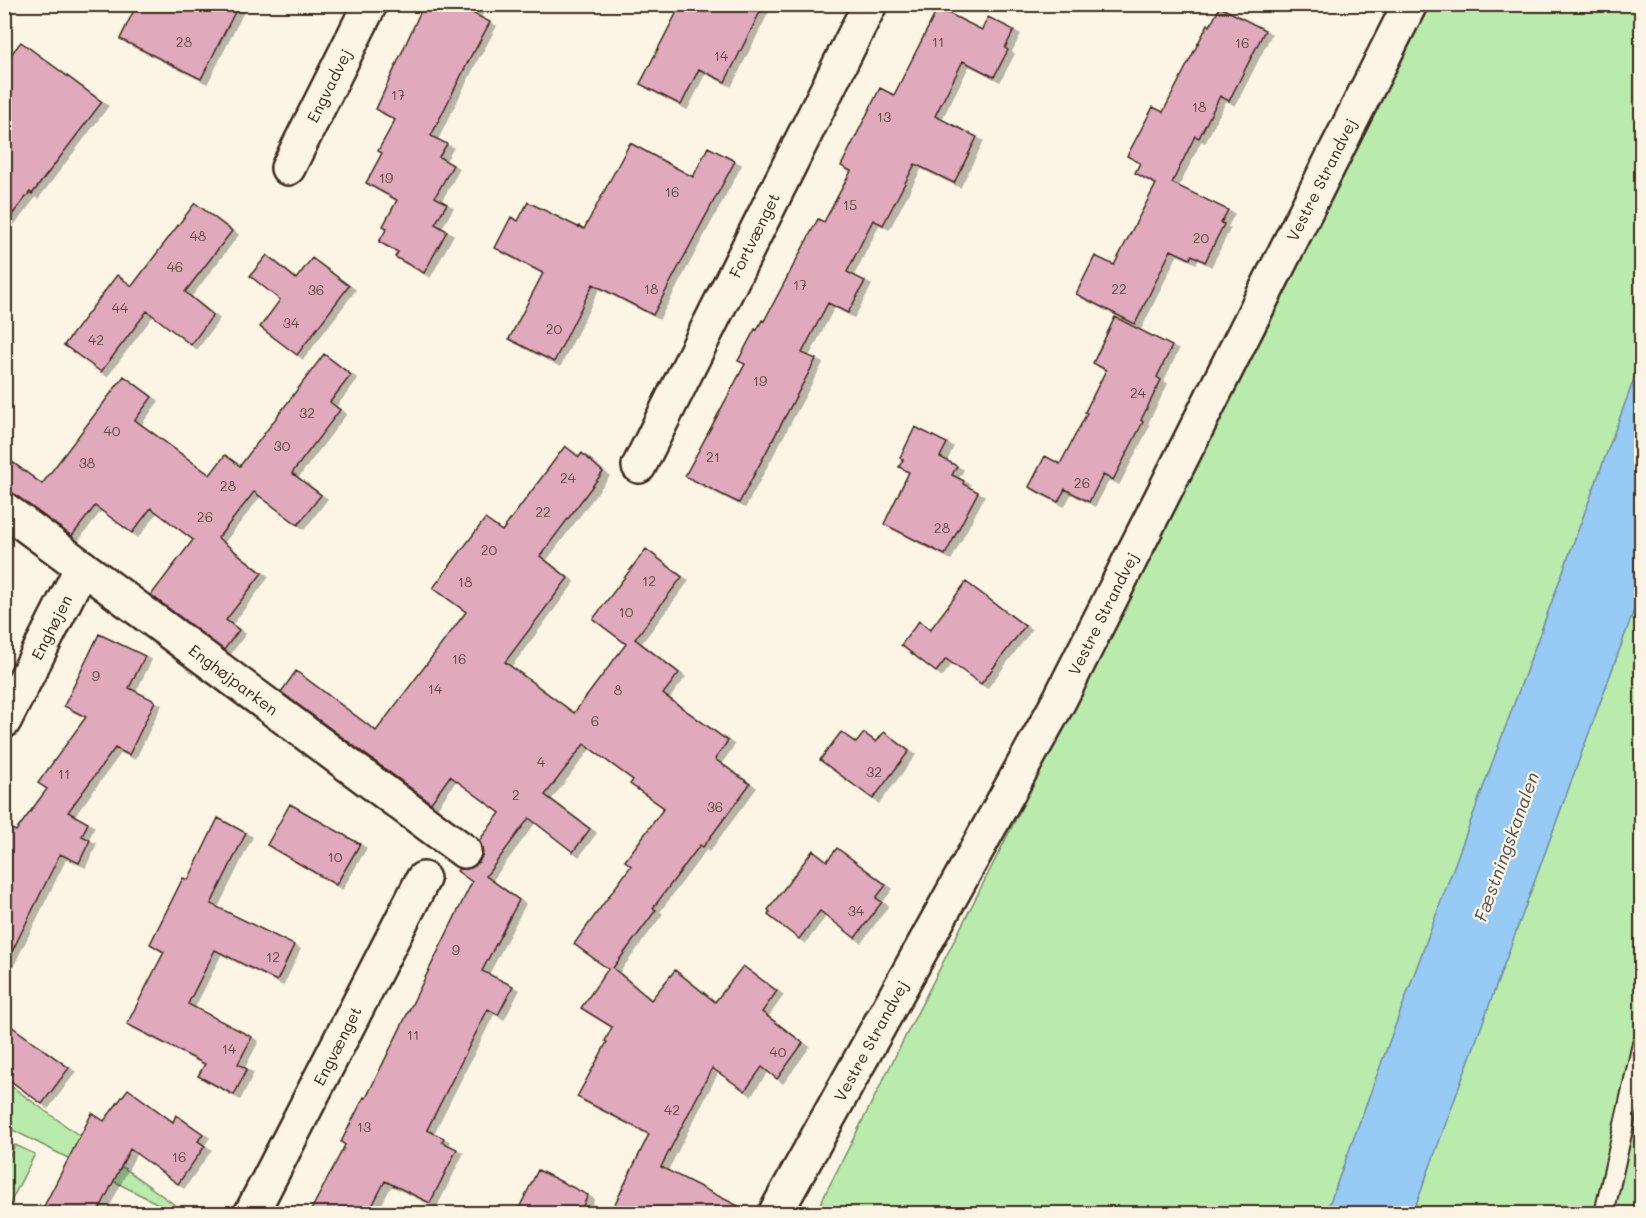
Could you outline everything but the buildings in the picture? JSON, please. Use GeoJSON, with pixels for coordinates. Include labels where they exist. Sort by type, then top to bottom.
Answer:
{"type":"FeatureCollection","features":[{"type":"Feature","properties":{"kind":"street","name":"Engvadvej"},"geometry":{"type":"LineString","coordinates":[[288,168],[370,4]]}},
{"type":"Feature","properties":{"kind":"street","name":"Fortvænget"},"geometry":{"type":"LineString","coordinates":[[639,466],[870,4]]}},
{"type":"Feature","properties":{"kind":"street","name":"Vestre Strandvej"},"geometry":{"type":"LineString","coordinates":[[775,1214],[1059,701],[1410,4]]}},
{"type":"Feature","properties":{"kind":"street","name":"Enghøjparken"},"geometry":{"type":"LineString","coordinates":[[4,509],[464,851]]}},
{"type":"Feature","properties":{"kind":"street","name":"Enghøjen"},"geometry":{"type":"LineString","coordinates":[[4,721],[82,567]]}},
{"type":"Feature","properties":{"kind":"street","name":"Engvænget"},"geometry":{"type":"LineString","coordinates":[[251,1214],[423,879]]}},
{"type":"Feature","properties":{"kind":"lane"},"geometry":{"type":"LineString","coordinates":[[1604,1214],[1641,1044]]}},
{"type":"Feature","properties":{"kind":"green space"},"geometry":{"type":"Polygon","coordinates":[[[1430,5],[1641,5],[1641,1213],[815,1214],[1430,5]]]}},
{"type":"Feature","properties":{"kind":"green space"},"geometry":{"type":"Polygon","coordinates":[[[4,1081],[186,1213],[176,1213],[5,1126],[4,1081]]]}},
{"type":"Feature","properties":{"kind":"green space"},"geometry":{"type":"Polygon","coordinates":[[[15,1145],[35,1154],[5,1213],[5,1165],[15,1145]]]}},
{"type":"Feature","properties":{"kind":"water","name":"Fæstningskanalen"},"geometry":{"type":"Polygon","coordinates":[[[1641,360],[1641,591],[1413,1213],[1326,1213],[1641,360]]]}}]}
